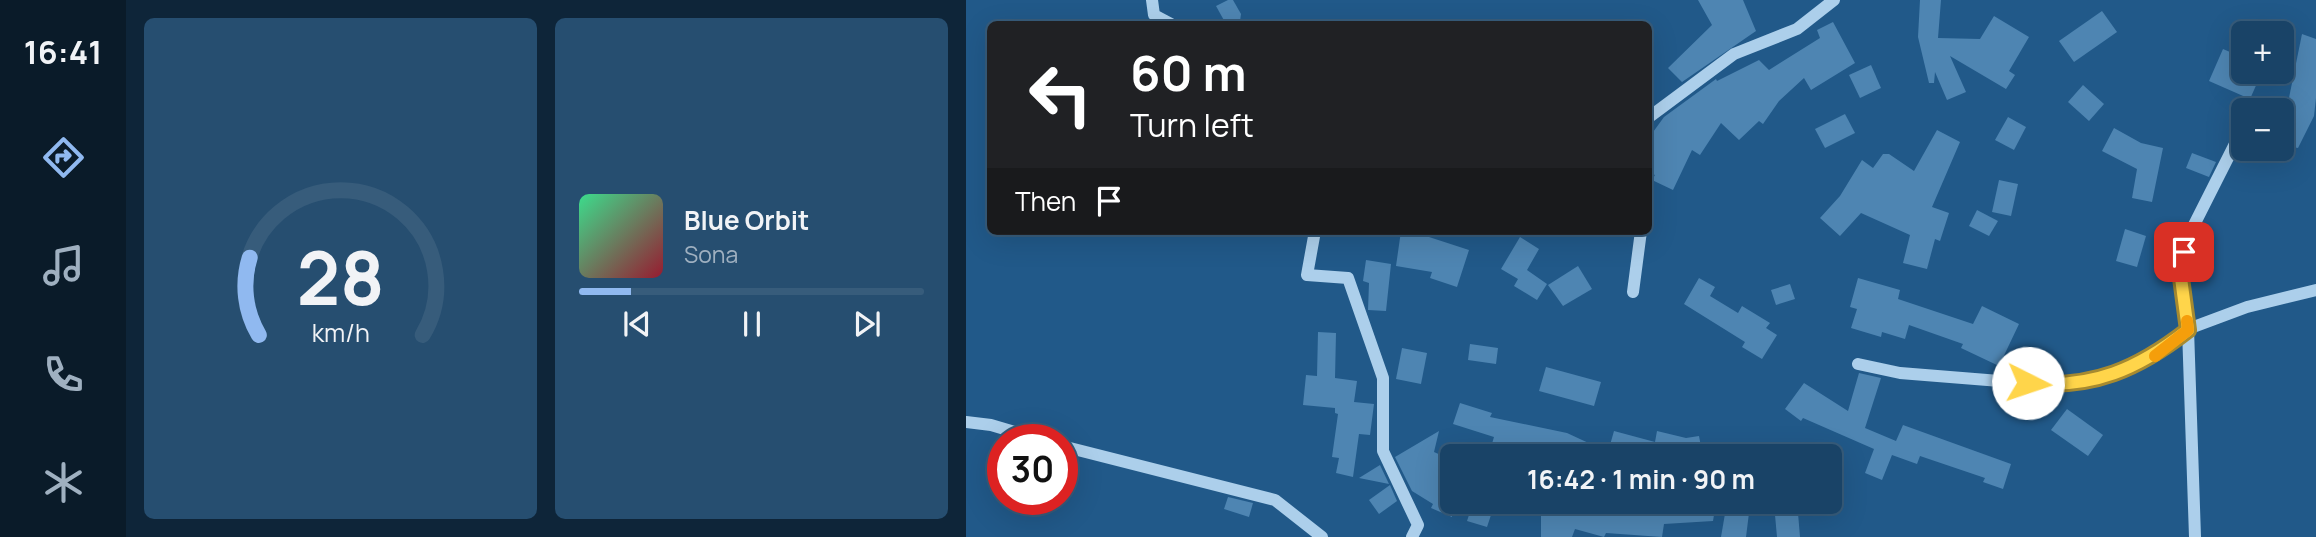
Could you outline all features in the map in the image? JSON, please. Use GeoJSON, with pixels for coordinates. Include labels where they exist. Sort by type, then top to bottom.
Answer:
{"type":"FeatureCollection","features":[{"type":"Feature","properties":{"kind":"street"},"geometry":{"type":"LineString","coordinates":[[1152,0],[1154,15],[1165,21]]}},
{"type":"Feature","properties":{"kind":"street"},"geometry":{"type":"LineString","coordinates":[[1652,115],[1734,54],[1797,29],[1834,0]]}},
{"type":"Feature","properties":{"kind":"street"},"geometry":{"type":"LineString","coordinates":[[2196,537],[2188,330],[2181,278],[2184,252],[2194,225],[2231,152]]}},
{"type":"Feature","properties":{"kind":"street"},"geometry":{"type":"LineString","coordinates":[[1314,235],[1307,275],[1348,278],[1383,378],[1383,451],[1418,525],[1412,537]]}},
{"type":"Feature","properties":{"kind":"street"},"geometry":{"type":"LineString","coordinates":[[1633,292],[1640,235]]}},
{"type":"Feature","properties":{"kind":"street"},"geometry":{"type":"LineString","coordinates":[[1858,364],[1900,373],[2063,386],[2130,369],[2155,356],[2188,330],[2247,307],[2316,290]]}},
{"type":"Feature","properties":{"kind":"street"},"geometry":{"type":"LineString","coordinates":[[966,422],[987,425]]}},
{"type":"Feature","properties":{"kind":"street"},"geometry":{"type":"LineString","coordinates":[[1078,450],[1275,499],[1322,537]]}},
{"type":"Feature","properties":{"kind":"building"},"geometry":{"type":"Polygon","coordinates":[[[1233,0],[1241,14],[1240,21],[1224,21],[1216,6],[1233,0]]]}},
{"type":"Feature","properties":{"kind":"building"},"geometry":{"type":"Polygon","coordinates":[[[1698,0],[1743,0],[1756,31],[1682,82],[1668,68],[1712,25],[1698,0]]]}},
{"type":"Feature","properties":{"kind":"building"},"geometry":{"type":"Polygon","coordinates":[[[1920,0],[1941,0],[1938,38],[1980,39],[1994,16],[2029,37],[2009,71],[2015,75],[2006,89],[1950,56],[1966,92],[1947,100],[1935,72],[1934,83],[1929,83],[1918,37],[1920,0]]]}},
{"type":"Feature","properties":{"kind":"building"},"geometry":{"type":"Polygon","coordinates":[[[2102,11],[2117,32],[2074,62],[2059,41],[2102,11]]]}},
{"type":"Feature","properties":{"kind":"building"},"geometry":{"type":"Polygon","coordinates":[[[1833,22],[1855,63],[1811,90],[1804,78],[1779,101],[1763,124],[1759,121],[1739,140],[1721,123],[1700,155],[1692,150],[1673,190],[1652,180],[1655,175],[1652,174],[1652,134],[1664,117],[1716,79],[1717,81],[1759,60],[1769,70],[1820,38],[1817,30],[1833,22]]]}},
{"type":"Feature","properties":{"kind":"building"},"geometry":{"type":"Polygon","coordinates":[[[2302,34],[2316,39],[2314,116],[2298,148],[2294,147],[2294,98],[2289,98],[2294,84],[2302,34]]]}},
{"type":"Feature","properties":{"kind":"building"},"geometry":{"type":"Polygon","coordinates":[[[2223,49],[2231,52],[2231,84],[2257,84],[2250,98],[2248,98],[2209,81],[2223,49]]]}},
{"type":"Feature","properties":{"kind":"building"},"geometry":{"type":"Polygon","coordinates":[[[1871,65],[1881,88],[1860,98],[1849,75],[1871,65]]]}},
{"type":"Feature","properties":{"kind":"building"},"geometry":{"type":"Polygon","coordinates":[[[2083,85],[2104,104],[2089,121],[2068,102],[2083,85]]]}},
{"type":"Feature","properties":{"kind":"building"},"geometry":{"type":"Polygon","coordinates":[[[1845,114],[1855,133],[1825,148],[1815,129],[1845,114]]]}},
{"type":"Feature","properties":{"kind":"building"},"geometry":{"type":"Polygon","coordinates":[[[2008,117],[2026,127],[2014,150],[1995,140],[2008,117]]]}},
{"type":"Feature","properties":{"kind":"building"},"geometry":{"type":"Polygon","coordinates":[[[2114,128],[2141,143],[2163,148],[2152,202],[2132,198],[2137,169],[2102,151],[2114,128]]]}},
{"type":"Feature","properties":{"kind":"building"},"geometry":{"type":"Polygon","coordinates":[[[1937,130],[1960,142],[1932,207],[1949,213],[1940,241],[1935,239],[1927,269],[1903,263],[1910,235],[1861,213],[1840,236],[1820,218],[1840,196],[1862,160],[1873,168],[1883,154],[1889,154],[1914,171],[1937,130]]]}},
{"type":"Feature","properties":{"kind":"building"},"geometry":{"type":"Polygon","coordinates":[[[2192,153],[2216,162],[2209,177],[2186,168],[2192,153]]]}},
{"type":"Feature","properties":{"kind":"building"},"geometry":{"type":"Polygon","coordinates":[[[1999,180],[2018,184],[2011,216],[1992,212],[1999,180]]]}},
{"type":"Feature","properties":{"kind":"building"},"geometry":{"type":"Polygon","coordinates":[[[1977,210],[1998,221],[1989,236],[1969,226],[1977,210]]]}},
{"type":"Feature","properties":{"kind":"building"},"geometry":{"type":"Polygon","coordinates":[[[2125,229],[2146,236],[2137,267],[2116,261],[2125,229]]]}},
{"type":"Feature","properties":{"kind":"building"},"geometry":{"type":"Polygon","coordinates":[[[1400,235],[1429,235],[1469,250],[1457,287],[1430,278],[1432,272],[1396,266],[1400,235]]]}},
{"type":"Feature","properties":{"kind":"building"},"geometry":{"type":"Polygon","coordinates":[[[1520,237],[1539,249],[1527,270],[1547,284],[1537,300],[1514,286],[1518,279],[1501,269],[1520,237]]]}},
{"type":"Feature","properties":{"kind":"building"},"geometry":{"type":"Polygon","coordinates":[[[1366,260],[1391,264],[1386,311],[1368,310],[1369,283],[1363,281],[1366,260]]]}},
{"type":"Feature","properties":{"kind":"building"},"geometry":{"type":"Polygon","coordinates":[[[1578,266],[1592,289],[1563,306],[1548,285],[1578,266]]]}},
{"type":"Feature","properties":{"kind":"building"},"geometry":{"type":"Polygon","coordinates":[[[1699,278],[1715,287],[1710,296],[1738,313],[1742,306],[1770,323],[1766,328],[1777,335],[1762,359],[1742,347],[1745,342],[1684,304],[1699,278]]]}},
{"type":"Feature","properties":{"kind":"building"},"geometry":{"type":"Polygon","coordinates":[[[1858,278],[1900,290],[1898,299],[1973,324],[1982,306],[2019,324],[1999,366],[1961,348],[1963,344],[1909,325],[1905,339],[1882,332],[1881,337],[1851,328],[1857,309],[1850,307],[1858,278]]]}},
{"type":"Feature","properties":{"kind":"building"},"geometry":{"type":"Polygon","coordinates":[[[1790,284],[1795,299],[1776,305],[1771,290],[1790,284]]]}},
{"type":"Feature","properties":{"kind":"building"},"geometry":{"type":"Polygon","coordinates":[[[1318,332],[1336,333],[1335,378],[1357,381],[1354,402],[1374,404],[1370,435],[1359,434],[1353,477],[1336,473],[1339,458],[1332,457],[1338,414],[1335,413],[1335,408],[1303,405],[1306,375],[1317,376],[1318,332]]]}},
{"type":"Feature","properties":{"kind":"building"},"geometry":{"type":"Polygon","coordinates":[[[1470,344],[1498,348],[1496,364],[1468,360],[1470,344]]]}},
{"type":"Feature","properties":{"kind":"building"},"geometry":{"type":"Polygon","coordinates":[[[1402,348],[1427,353],[1421,384],[1396,379],[1402,348]]]}},
{"type":"Feature","properties":{"kind":"building"},"geometry":{"type":"Polygon","coordinates":[[[1546,367],[1601,382],[1594,406],[1539,391],[1546,367]]]}},
{"type":"Feature","properties":{"kind":"building"},"geometry":{"type":"Polygon","coordinates":[[[1859,373],[1881,378],[1865,428],[1896,441],[1903,425],[2011,464],[2003,489],[1983,482],[1985,478],[1920,456],[1917,464],[1892,455],[1882,480],[1865,473],[1874,449],[1803,418],[1801,421],[1785,409],[1804,383],[1848,411],[1859,373]]]}},
{"type":"Feature","properties":{"kind":"building"},"geometry":{"type":"Polygon","coordinates":[[[1460,403],[1492,413],[1490,417],[1567,433],[1591,444],[1492,444],[1494,437],[1453,424],[1460,403]]]}},
{"type":"Feature","properties":{"kind":"building"},"geometry":{"type":"Polygon","coordinates":[[[2067,409],[2103,435],[2088,456],[2051,430],[2067,409]]]}},
{"type":"Feature","properties":{"kind":"building"},"geometry":{"type":"Polygon","coordinates":[[[1439,431],[1434,452],[1440,455],[1440,512],[1431,508],[1433,504],[1412,491],[1395,457],[1439,431]]]}},
{"type":"Feature","properties":{"kind":"building"},"geometry":{"type":"Polygon","coordinates":[[[1614,431],[1655,442],[1657,431],[1686,438],[1699,436],[1701,444],[1610,444],[1614,431]]]}},
{"type":"Feature","properties":{"kind":"building"},"geometry":{"type":"Polygon","coordinates":[[[1380,465],[1389,484],[1359,478],[1380,465]]]}},
{"type":"Feature","properties":{"kind":"building"},"geometry":{"type":"Polygon","coordinates":[[[1390,485],[1397,501],[1379,514],[1369,500],[1390,485]]]}},
{"type":"Feature","properties":{"kind":"building"},"geometry":{"type":"Polygon","coordinates":[[[1228,497],[1253,503],[1249,517],[1224,509],[1228,497]]]}},
{"type":"Feature","properties":{"kind":"building"},"geometry":{"type":"Polygon","coordinates":[[[1469,514],[1491,514],[1487,527],[1467,521],[1469,514]]]}},
{"type":"Feature","properties":{"kind":"building"},"geometry":{"type":"Polygon","coordinates":[[[1541,514],[1714,515],[1713,521],[1664,524],[1662,537],[1606,533],[1604,537],[1575,529],[1572,537],[1541,537],[1541,514]]]}},
{"type":"Feature","properties":{"kind":"building"},"geometry":{"type":"Polygon","coordinates":[[[1725,514],[1749,514],[1746,537],[1721,537],[1725,514]]]}},
{"type":"Feature","properties":{"kind":"building"},"geometry":{"type":"Polygon","coordinates":[[[1798,514],[1800,537],[1777,537],[1775,515],[1798,514]]]}},
{"type":"Feature","properties":{"kind":"slow traffic"},"geometry":{"type":"LineString","coordinates":[[2155,356],[2188,330],[2187,321]]}},
{"type":"Feature","properties":{"kind":"route"},"geometry":{"type":"LineString","coordinates":[[2028,383],[2063,386],[2130,369],[2155,356],[2188,330],[2181,278],[2184,252]]}}]}
